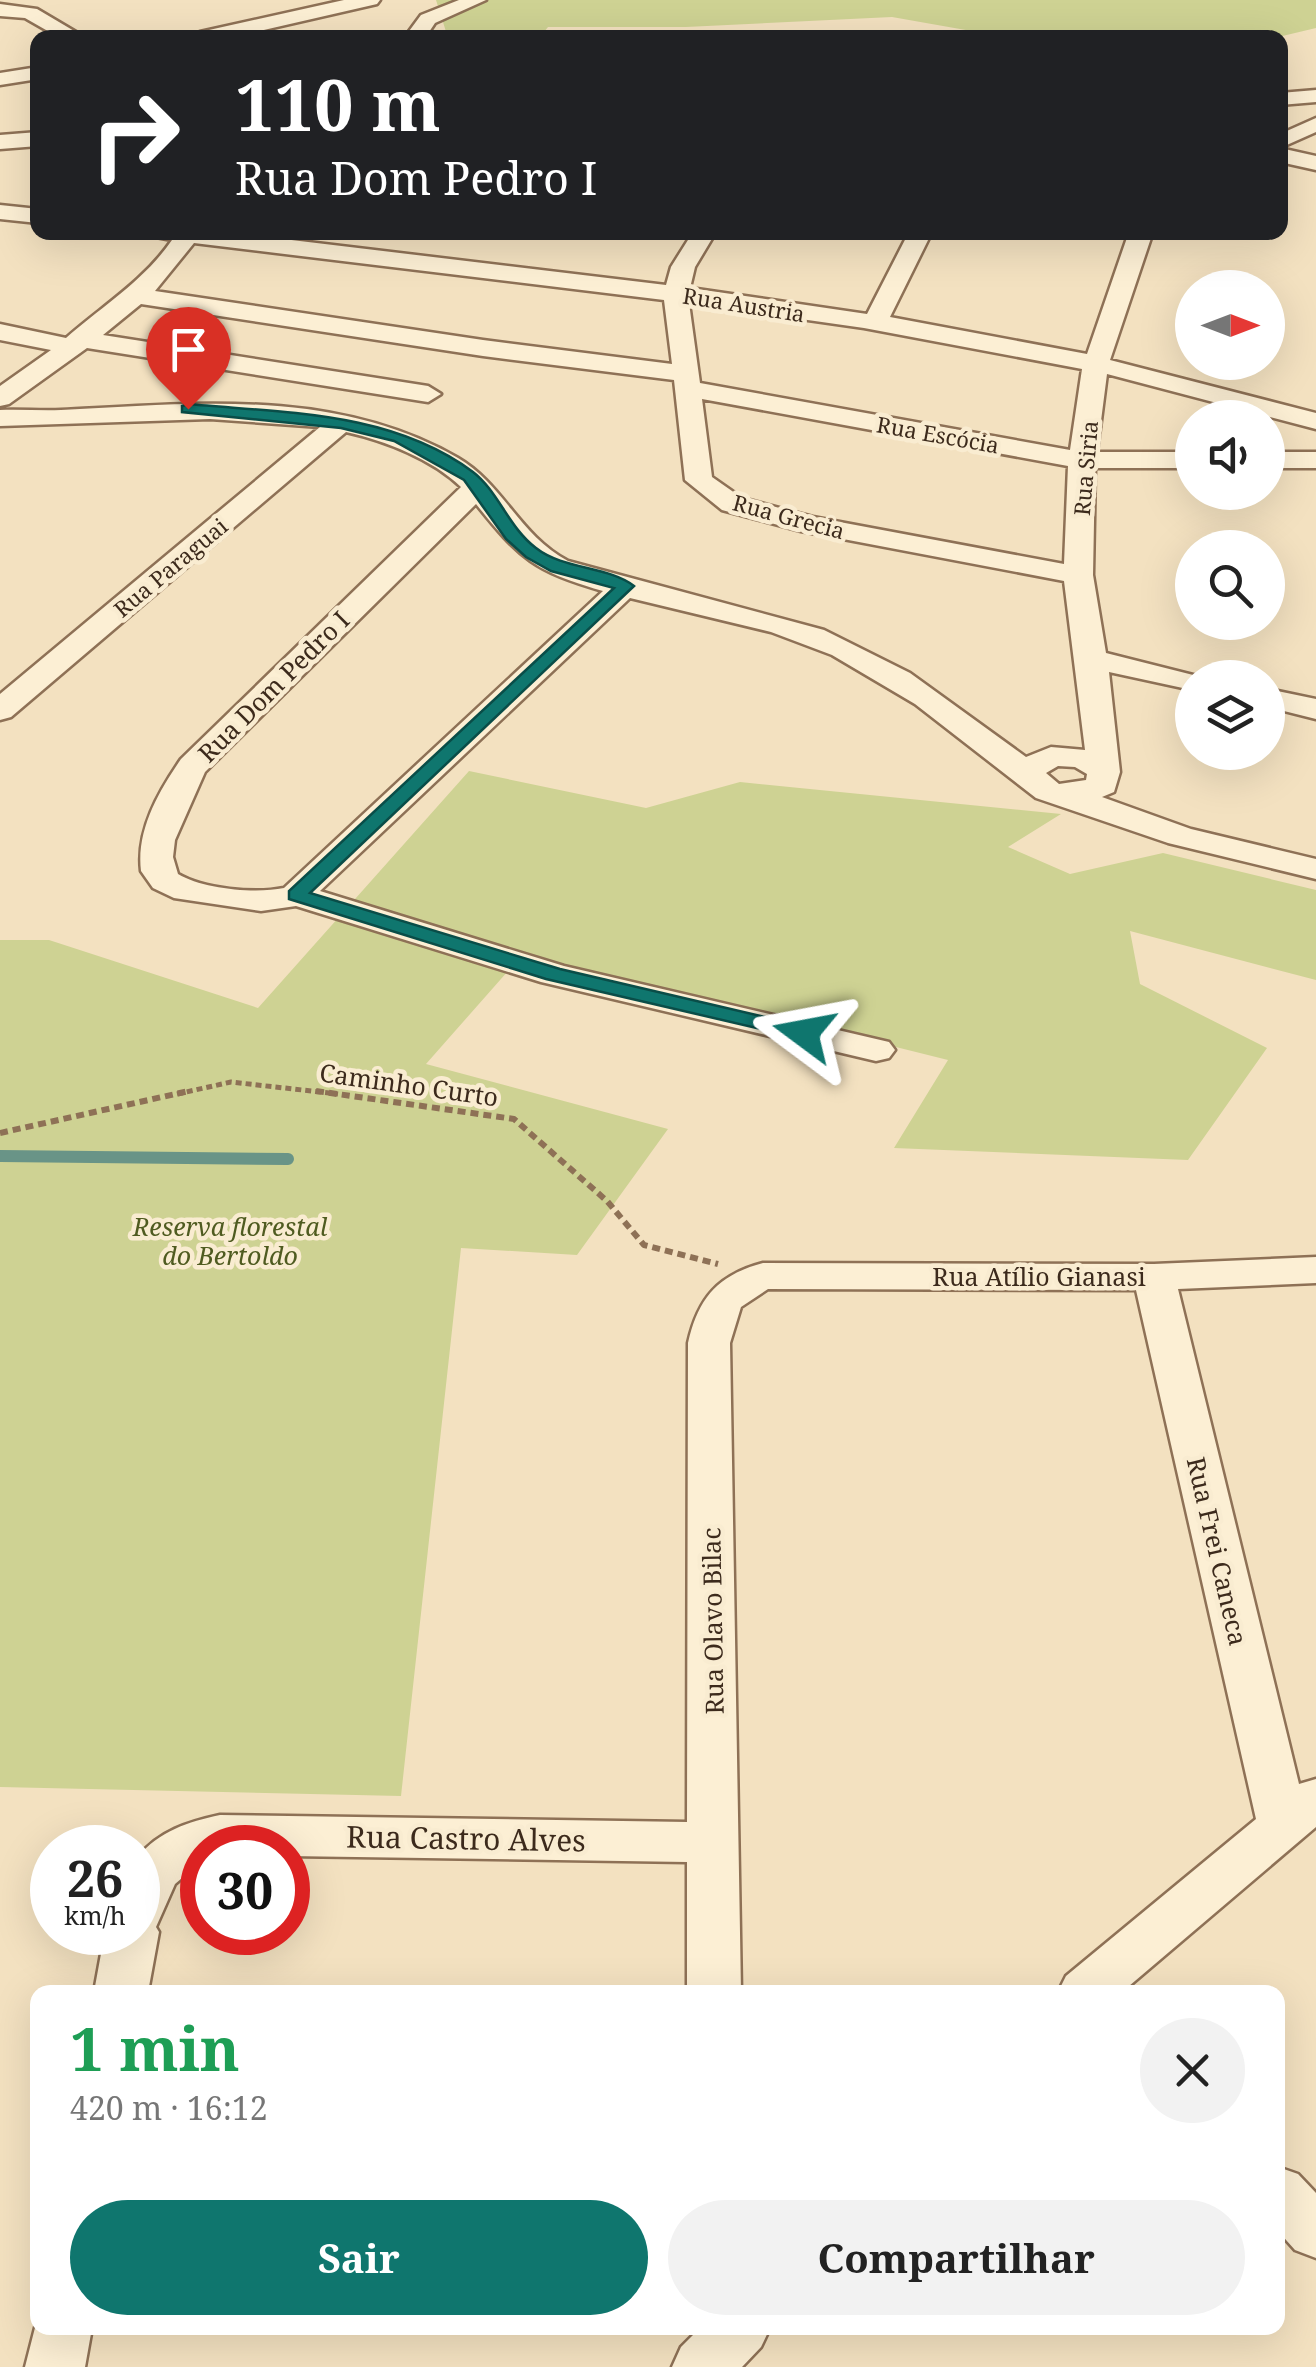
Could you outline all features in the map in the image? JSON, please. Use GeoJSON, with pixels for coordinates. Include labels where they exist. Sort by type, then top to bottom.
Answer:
{"type":"FeatureCollection","features":[{"type":"Feature","properties":{"kind":"street"},"geometry":{"type":"LineString","coordinates":[[234,30],[370,0]]}},
{"type":"Feature","properties":{"kind":"street"},"geometry":{"type":"LineString","coordinates":[[420,30],[428,19],[476,0]]}},
{"type":"Feature","properties":{"kind":"street"},"geometry":{"type":"LineString","coordinates":[[0,10],[30,14],[61,30]]}},
{"type":"Feature","properties":{"kind":"street"},"geometry":{"type":"LineString","coordinates":[[306,30],[324,10]]}},
{"type":"Feature","properties":{"kind":"street"},"geometry":{"type":"LineString","coordinates":[[0,79],[30,75]]}},
{"type":"Feature","properties":{"kind":"street"},"geometry":{"type":"LineString","coordinates":[[1288,99],[1316,96]]}},
{"type":"Feature","properties":{"kind":"street"},"geometry":{"type":"LineString","coordinates":[[1288,138],[1316,124]]}},
{"type":"Feature","properties":{"kind":"street"},"geometry":{"type":"LineString","coordinates":[[0,142],[30,140]]}},
{"type":"Feature","properties":{"kind":"street"},"geometry":{"type":"LineString","coordinates":[[1288,157],[1316,162]]}},
{"type":"Feature","properties":{"kind":"street"},"geometry":{"type":"LineString","coordinates":[[0,212],[30,215]]}},
{"type":"Feature","properties":{"kind":"street"},"geometry":{"type":"LineString","coordinates":[[0,398],[138,296],[168,265],[177,240]]}},
{"type":"Feature","properties":{"kind":"street","name":"Rua Austria"},"geometry":{"type":"LineString","coordinates":[[234,240],[676,294],[874,324],[1096,364],[1314,423]]}},
{"type":"Feature","properties":{"kind":"street"},"geometry":{"type":"LineString","coordinates":[[404,262],[412,240]]}},
{"type":"Feature","properties":{"kind":"street","name":"Rua Grecia"},"geometry":{"type":"LineString","coordinates":[[700,240],[683,267],[676,294],[698,480],[732,504],[811,525],[1078,575]]}},
{"type":"Feature","properties":{"kind":"street"},"geometry":{"type":"LineString","coordinates":[[874,324],[908,240]]}},
{"type":"Feature","properties":{"kind":"street","name":"Rua Siria"},"geometry":{"type":"LineString","coordinates":[[1105,775],[1078,575],[1082,460],[1096,364],[1138,240]]}},
{"type":"Feature","properties":{"kind":"street","name":"Rua Escócia"},"geometry":{"type":"LineString","coordinates":[[138,296],[684,381],[1082,460],[1175,460]]}},
{"type":"Feature","properties":{"kind":"street"},"geometry":{"type":"LineString","coordinates":[[0,332],[428,394]]}},
{"type":"Feature","properties":{"kind":"street"},"geometry":{"type":"LineString","coordinates":[[0,418],[206,409],[341,423],[399,438],[449,464],[478,486],[512,536],[557,567],[811,635],[870,662],[966,726],[1048,763],[1089,760],[1180,836]]}},
{"type":"Feature","properties":{"kind":"street"},"geometry":{"type":"LineString","coordinates":[[0,429],[37,425],[54,418]]}},
{"type":"Feature","properties":{"kind":"street","name":"Rua Paraguai"},"geometry":{"type":"LineString","coordinates":[[0,710],[341,423]]}},
{"type":"Feature","properties":{"kind":"street","name":"Rua Dom Pedro I"},"geometry":{"type":"LineString","coordinates":[[296,895],[262,901],[192,891],[166,882],[156,866],[169,809],[193,766],[478,486]]}},
{"type":"Feature","properties":{"kind":"street"},"geometry":{"type":"LineString","coordinates":[[433,528],[500,518]]}},
{"type":"Feature","properties":{"kind":"street"},"geometry":{"type":"LineString","coordinates":[[626,586],[296,895],[554,974],[876,1050]]}},
{"type":"Feature","properties":{"kind":"street"},"geometry":{"type":"LineString","coordinates":[[1092,659],[1175,677]]}},
{"type":"Feature","properties":{"kind":"street"},"geometry":{"type":"LineString","coordinates":[[1285,702],[1316,708]]}},
{"type":"Feature","properties":{"kind":"street"},"geometry":{"type":"LineString","coordinates":[[1098,710],[1048,763],[1038,786],[1180,836],[1316,869]]}},
{"type":"Feature","properties":{"kind":"street"},"geometry":{"type":"LineString","coordinates":[[1060,794],[1095,790],[1105,775]]}},
{"type":"Feature","properties":{"kind":"street","name":"Rua Atílio Gianasi"},"geometry":{"type":"LineString","coordinates":[[762,1276],[1154,1277],[1316,1270]]}},
{"type":"Feature","properties":{"kind":"street","name":"Rua Olavo Bilac"},"geometry":{"type":"LineString","coordinates":[[714,1985],[709,1343],[714,1317],[724,1296],[744,1282],[762,1276]]}},
{"type":"Feature","properties":{"kind":"street","name":"Rua Frei Caneca"},"geometry":{"type":"LineString","coordinates":[[1154,1277],[1300,1811]]}},
{"type":"Feature","properties":{"kind":"street"},"geometry":{"type":"LineString","coordinates":[[1092,1985],[1300,1811]]}},
{"type":"Feature","properties":{"kind":"street","name":"Rua Castro Alves"},"geometry":{"type":"LineString","coordinates":[[160,1864],[174,1848],[220,1834],[715,1842]]}},
{"type":"Feature","properties":{"kind":"street"},"geometry":{"type":"LineString","coordinates":[[121,1985],[127,1955]]}},
{"type":"Feature","properties":{"kind":"street"},"geometry":{"type":"LineString","coordinates":[[1285,2199],[1316,2232]]}},
{"type":"Feature","properties":{"kind":"street"},"geometry":{"type":"LineString","coordinates":[[55,2367],[61,2335]]}},
{"type":"Feature","properties":{"kind":"path","name":"Caminho Curto"},"geometry":{"type":"LineString","coordinates":[[0,1133],[230,1082],[403,1101],[514,1119],[607,1200],[644,1244],[762,1276]]}},
{"type":"Feature","properties":{"kind":"green space"},"geometry":{"type":"Polygon","coordinates":[[[436,0],[1316,0],[1316,28],[1288,35],[1288,30],[966,30],[892,17],[686,27],[445,30],[436,0]]]}},
{"type":"Feature","properties":{"kind":"green space","name":"Reserva florestal do Bertoldo"},"geometry":{"type":"Polygon","coordinates":[[[469,771],[646,808],[740,782],[1061,814],[1008,847],[1070,874],[1163,853],[1316,890],[1316,980],[1130,931],[1140,984],[1267,1048],[1188,1160],[894,1148],[948,1060],[523,954],[426,1064],[668,1129],[577,1255],[461,1248],[401,1796],[0,1787],[0,940],[49,940],[258,1008],[469,771]]]}},
{"type":"Feature","properties":{"kind":"waterway"},"geometry":{"type":"LineString","coordinates":[[0,1156],[288,1159]]}},
{"type":"Feature","properties":{"kind":"route"},"geometry":{"type":"LineString","coordinates":[[188,409],[341,423],[399,438],[470,477],[512,536],[532,553],[557,567],[626,586],[296,895],[554,974],[804,1033]]}}]}
